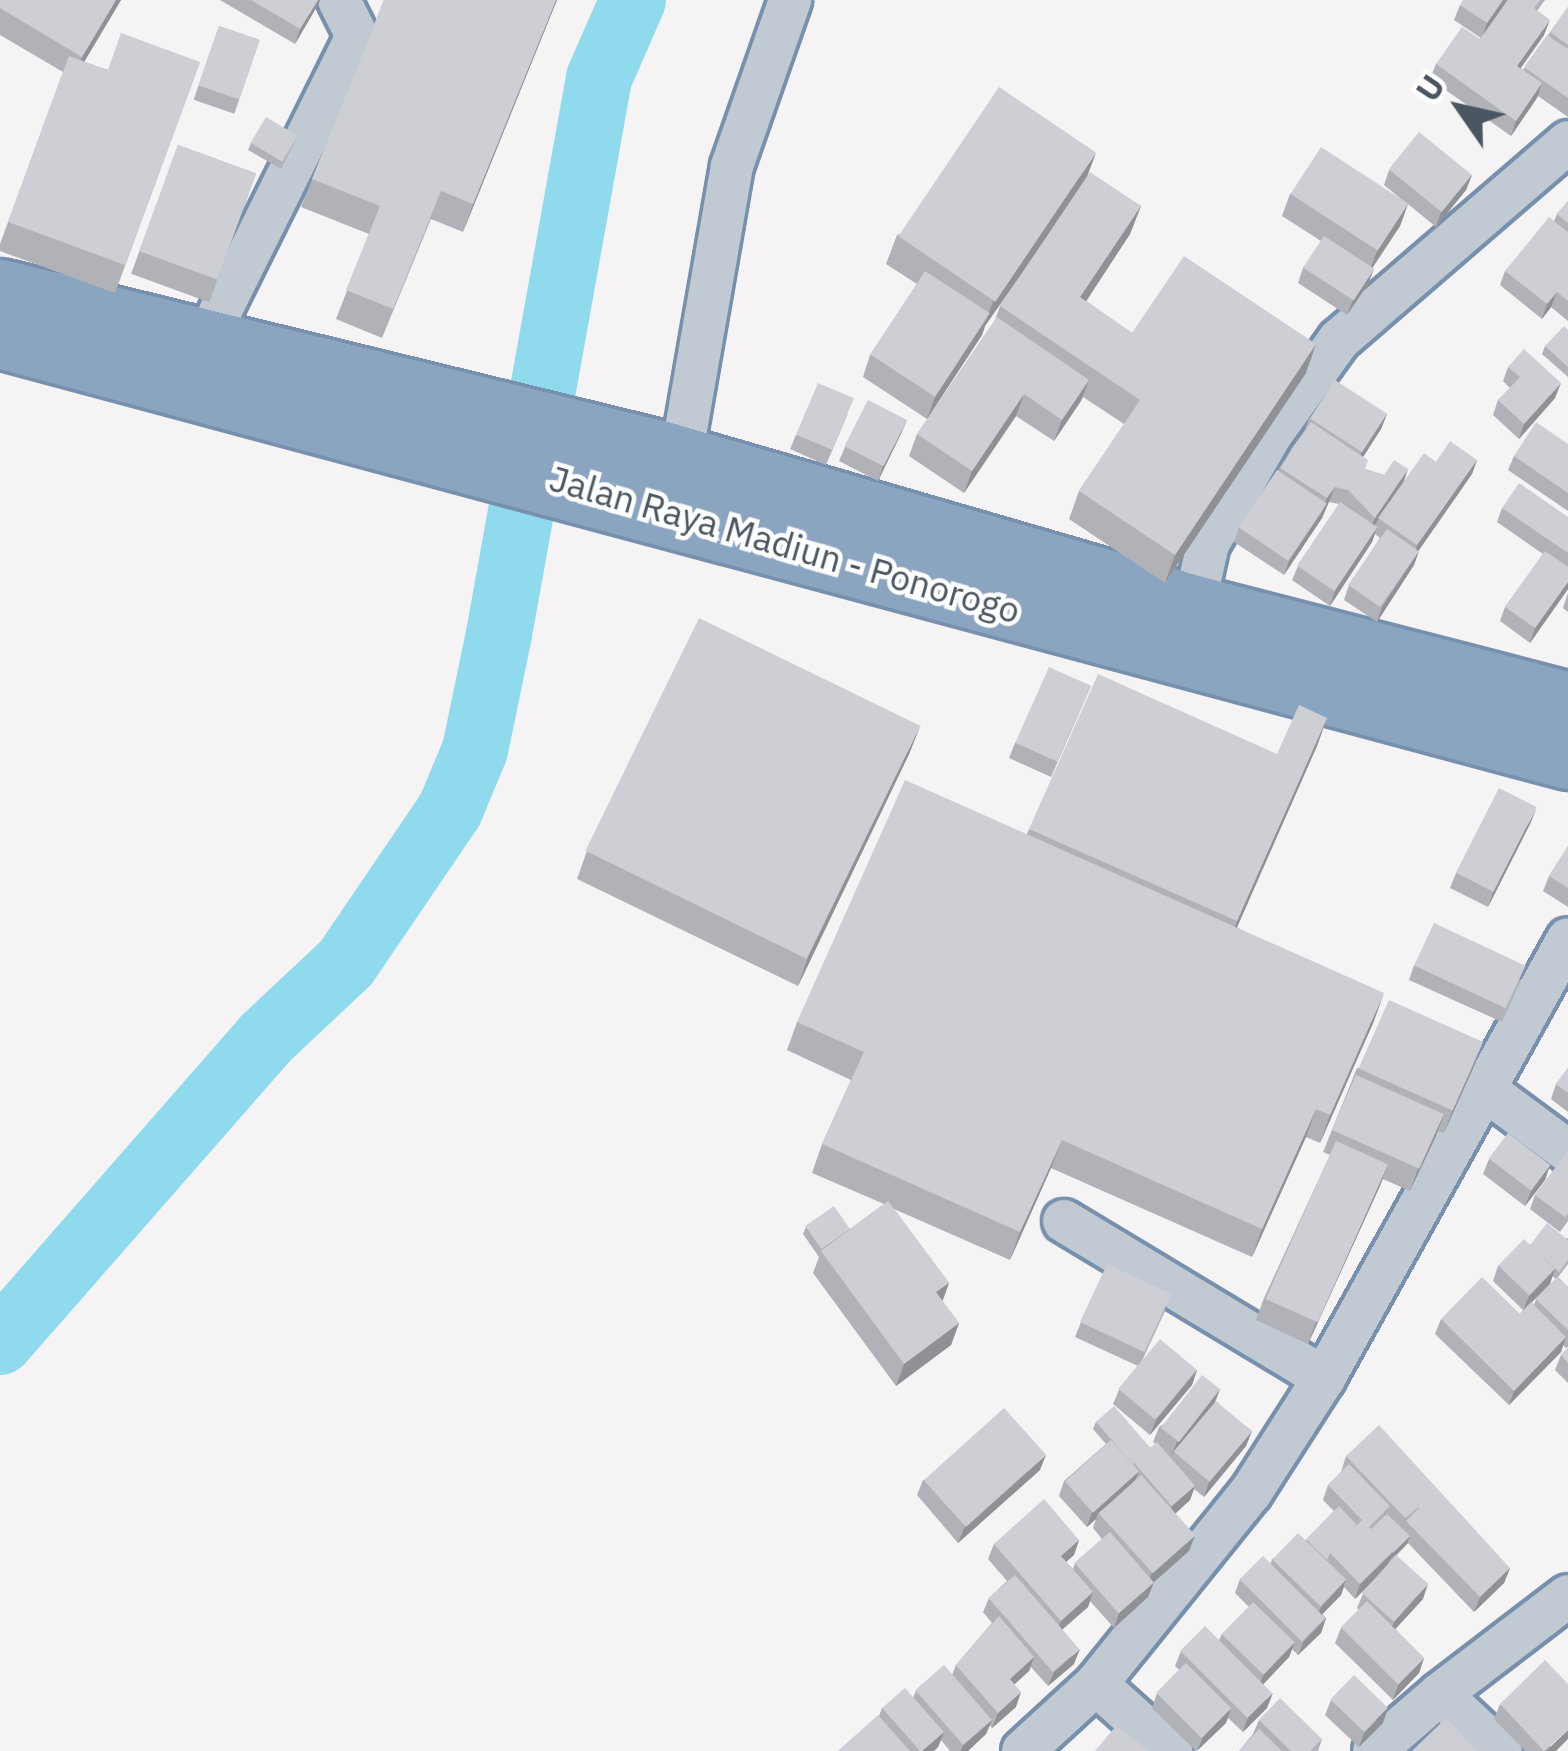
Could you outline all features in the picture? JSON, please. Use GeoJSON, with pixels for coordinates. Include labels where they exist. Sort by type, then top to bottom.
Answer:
{"type":"FeatureCollection","features":[{"type":"Feature","properties":{"kind":"highway","name":"Jalan Raya Madiun - Ponorogo"},"geometry":{"type":"LineString","coordinates":[[0,291],[219,369]]}},
{"type":"Feature","properties":{"kind":"highway","name":"Jalan Raya Madiun - Ponorogo"},"geometry":{"type":"LineString","coordinates":[[0,335],[674,448],[966,567],[1568,758]]}},
{"type":"Feature","properties":{"kind":"highway","name":"Jalan Raya Madiun - Ponorogo"},"geometry":{"type":"LineString","coordinates":[[966,567],[1194,608],[1568,704]]}},
{"type":"Feature","properties":{"kind":"street"},"geometry":{"type":"LineString","coordinates":[[219,369],[357,36],[339,0]]}},
{"type":"Feature","properties":{"kind":"street"},"geometry":{"type":"LineString","coordinates":[[674,448],[733,166],[790,0]]}},
{"type":"Feature","properties":{"kind":"street"},"geometry":{"type":"LineString","coordinates":[[1194,608],[1208,544],[1270,436],[1339,340],[1568,142]]}},
{"type":"Feature","properties":{"kind":"street"},"geometry":{"type":"LineString","coordinates":[[1023,1751],[1096,1684],[1251,1492],[1324,1378],[1480,1086],[1568,939]]}},
{"type":"Feature","properties":{"kind":"street"},"geometry":{"type":"LineString","coordinates":[[1480,1086],[1568,1151]]}},
{"type":"Feature","properties":{"kind":"street"},"geometry":{"type":"LineString","coordinates":[[1064,1221],[1324,1378]]}},
{"type":"Feature","properties":{"kind":"street"},"geometry":{"type":"LineString","coordinates":[[1374,1751],[1568,1596]]}},
{"type":"Feature","properties":{"kind":"street"},"geometry":{"type":"LineString","coordinates":[[1096,1684],[1171,1751]]}},
{"type":"Feature","properties":{"kind":"street"},"geometry":{"type":"LineString","coordinates":[[1440,1694],[1501,1751]]}},
{"type":"Feature","properties":{"kind":"building"},"geometry":{"type":"Polygon","coordinates":[[[0,0],[116,0],[82,57],[0,8],[0,0]]]}},
{"type":"Feature","properties":{"kind":"building"},"geometry":{"type":"Polygon","coordinates":[[[251,0],[318,0],[300,29],[251,0]]]}},
{"type":"Feature","properties":{"kind":"building"},"geometry":{"type":"Polygon","coordinates":[[[384,0],[556,0],[473,204],[441,191],[393,309],[346,290],[380,206],[312,179],[384,0]]]}},
{"type":"Feature","properties":{"kind":"building"},"geometry":{"type":"Polygon","coordinates":[[[1463,0],[1503,0],[1487,23],[1460,5],[1463,0]]]}},
{"type":"Feature","properties":{"kind":"building"},"geometry":{"type":"Polygon","coordinates":[[[1508,0],[1540,0],[1534,8],[1550,20],[1517,66],[1542,83],[1516,121],[1436,64],[1462,27],[1480,39],[1508,0]]]}},
{"type":"Feature","properties":{"kind":"building"},"geometry":{"type":"Polygon","coordinates":[[[1568,7],[1568,45],[1550,32],[1568,7]]]}},
{"type":"Feature","properties":{"kind":"building"},"geometry":{"type":"Polygon","coordinates":[[[219,26],[260,40],[239,100],[198,86],[219,26]]]}},
{"type":"Feature","properties":{"kind":"building"},"geometry":{"type":"Polygon","coordinates":[[[121,33],[200,62],[125,265],[8,222],[69,56],[108,70],[121,33]]]}},
{"type":"Feature","properties":{"kind":"building"},"geometry":{"type":"Polygon","coordinates":[[[1547,35],[1568,49],[1568,98],[1524,67],[1547,35]]]}},
{"type":"Feature","properties":{"kind":"building"},"geometry":{"type":"Polygon","coordinates":[[[999,87],[1096,152],[995,302],[898,236],[999,87]]]}},
{"type":"Feature","properties":{"kind":"building"},"geometry":{"type":"Polygon","coordinates":[[[266,117],[298,136],[282,162],[251,143],[266,117]]]}},
{"type":"Feature","properties":{"kind":"building"},"geometry":{"type":"Polygon","coordinates":[[[1419,132],[1472,175],[1442,212],[1389,169],[1419,132]]]}},
{"type":"Feature","properties":{"kind":"building"},"geometry":{"type":"Polygon","coordinates":[[[178,145],[256,173],[217,280],[139,251],[178,145]]]}},
{"type":"Feature","properties":{"kind":"building"},"geometry":{"type":"Polygon","coordinates":[[[1321,147],[1408,204],[1378,251],[1291,194],[1321,147]]]}},
{"type":"Feature","properties":{"kind":"building"},"geometry":{"type":"Polygon","coordinates":[[[1090,172],[1141,206],[1080,297],[1132,333],[1184,256],[1316,344],[1175,555],[1079,491],[1140,400],[1000,306],[1090,172]]]}},
{"type":"Feature","properties":{"kind":"building"},"geometry":{"type":"Polygon","coordinates":[[[1568,201],[1568,223],[1557,214],[1568,201]]]}},
{"type":"Feature","properties":{"kind":"building"},"geometry":{"type":"Polygon","coordinates":[[[1549,217],[1568,232],[1568,301],[1557,292],[1547,304],[1505,271],[1549,217]]]}},
{"type":"Feature","properties":{"kind":"building"},"geometry":{"type":"Polygon","coordinates":[[[1324,236],[1374,269],[1354,301],[1303,268],[1324,236]]]}},
{"type":"Feature","properties":{"kind":"building"},"geometry":{"type":"Polygon","coordinates":[[[925,271],[990,313],[935,397],[871,355],[925,271]]]}},
{"type":"Feature","properties":{"kind":"building"},"geometry":{"type":"Polygon","coordinates":[[[997,317],[1089,380],[1062,420],[1024,394],[972,471],[917,434],[997,317]]]}},
{"type":"Feature","properties":{"kind":"building"},"geometry":{"type":"Polygon","coordinates":[[[1564,326],[1568,330],[1568,367],[1545,346],[1564,326]]]}},
{"type":"Feature","properties":{"kind":"building"},"geometry":{"type":"Polygon","coordinates":[[[1524,349],[1561,383],[1524,424],[1498,400],[1520,377],[1508,367],[1524,349]]]}},
{"type":"Feature","properties":{"kind":"building"},"geometry":{"type":"Polygon","coordinates":[[[1335,380],[1387,414],[1362,452],[1310,419],[1335,380]]]}},
{"type":"Feature","properties":{"kind":"building"},"geometry":{"type":"Polygon","coordinates":[[[818,383],[854,398],[832,450],[796,435],[818,383]]]}},
{"type":"Feature","properties":{"kind":"building"},"geometry":{"type":"Polygon","coordinates":[[[868,400],[907,420],[884,466],[844,446],[868,400]]]}},
{"type":"Feature","properties":{"kind":"building"},"geometry":{"type":"Polygon","coordinates":[[[1311,422],[1368,460],[1365,469],[1384,475],[1394,460],[1408,469],[1375,518],[1348,490],[1335,487],[1327,498],[1280,468],[1311,422]]]}},
{"type":"Feature","properties":{"kind":"building"},"geometry":{"type":"Polygon","coordinates":[[[1536,422],[1568,444],[1568,493],[1514,456],[1536,422]]]}},
{"type":"Feature","properties":{"kind":"building"},"geometry":{"type":"Polygon","coordinates":[[[1450,441],[1477,460],[1417,545],[1378,518],[1424,453],[1436,462],[1450,441]]]}},
{"type":"Feature","properties":{"kind":"building"},"geometry":{"type":"Polygon","coordinates":[[[1277,470],[1327,504],[1288,561],[1238,527],[1277,470]]]}},
{"type":"Feature","properties":{"kind":"building"},"geometry":{"type":"Polygon","coordinates":[[[1519,483],[1568,517],[1568,553],[1502,508],[1519,483]]]}},
{"type":"Feature","properties":{"kind":"building"},"geometry":{"type":"Polygon","coordinates":[[[1340,502],[1377,527],[1334,591],[1297,566],[1340,502]]]}},
{"type":"Feature","properties":{"kind":"building"},"geometry":{"type":"Polygon","coordinates":[[[1387,529],[1419,551],[1380,607],[1348,585],[1387,529]]]}},
{"type":"Feature","properties":{"kind":"building"},"geometry":{"type":"Polygon","coordinates":[[[1545,551],[1568,567],[1568,582],[1535,628],[1505,607],[1545,551]]]}},
{"type":"Feature","properties":{"kind":"building"},"geometry":{"type":"Polygon","coordinates":[[[699,618],[920,726],[807,959],[585,851],[699,618]]]}},
{"type":"Feature","properties":{"kind":"building"},"geometry":{"type":"Polygon","coordinates":[[[1049,667],[1091,686],[1057,762],[1015,743],[1049,667]]]}},
{"type":"Feature","properties":{"kind":"building"},"geometry":{"type":"Polygon","coordinates":[[[1098,674],[1277,754],[1299,705],[1327,718],[1237,921],[1029,829],[1098,674]]]}},
{"type":"Feature","properties":{"kind":"building"},"geometry":{"type":"Polygon","coordinates":[[[905,780],[1384,993],[1330,1115],[1316,1109],[1262,1229],[1062,1140],[1020,1232],[822,1144],[864,1052],[797,1022],[905,780]]]}},
{"type":"Feature","properties":{"kind":"building"},"geometry":{"type":"Polygon","coordinates":[[[1499,788],[1536,807],[1493,892],[1456,873],[1499,788]]]}},
{"type":"Feature","properties":{"kind":"building"},"geometry":{"type":"Polygon","coordinates":[[[1568,846],[1568,888],[1549,876],[1568,846]]]}},
{"type":"Feature","properties":{"kind":"building"},"geometry":{"type":"Polygon","coordinates":[[[1434,923],[1526,966],[1506,1008],[1414,966],[1434,923]]]}},
{"type":"Feature","properties":{"kind":"building"},"geometry":{"type":"Polygon","coordinates":[[[1389,1000],[1483,1042],[1453,1110],[1358,1069],[1389,1000]]]}},
{"type":"Feature","properties":{"kind":"building"},"geometry":{"type":"Polygon","coordinates":[[[1568,1068],[1568,1093],[1556,1084],[1568,1068]]]}},
{"type":"Feature","properties":{"kind":"building"},"geometry":{"type":"Polygon","coordinates":[[[1356,1075],[1444,1114],[1419,1169],[1332,1130],[1356,1075]]]}},
{"type":"Feature","properties":{"kind":"building"},"geometry":{"type":"Polygon","coordinates":[[[1508,1133],[1550,1165],[1531,1190],[1489,1159],[1508,1133]]]}},
{"type":"Feature","properties":{"kind":"building"},"geometry":{"type":"Polygon","coordinates":[[[1336,1141],[1388,1164],[1318,1322],[1266,1299],[1336,1141]]]}},
{"type":"Feature","properties":{"kind":"building"},"geometry":{"type":"Polygon","coordinates":[[[1568,1151],[1568,1214],[1565,1217],[1535,1195],[1568,1151]]]}},
{"type":"Feature","properties":{"kind":"building"},"geometry":{"type":"Polygon","coordinates":[[[888,1201],[949,1283],[936,1292],[959,1323],[904,1364],[821,1251],[888,1201]]]}},
{"type":"Feature","properties":{"kind":"building"},"geometry":{"type":"Polygon","coordinates":[[[834,1206],[850,1229],[821,1249],[805,1226],[834,1206]]]}},
{"type":"Feature","properties":{"kind":"building"},"geometry":{"type":"Polygon","coordinates":[[[1547,1223],[1568,1240],[1568,1260],[1559,1272],[1530,1245],[1547,1223]]]}},
{"type":"Feature","properties":{"kind":"building"},"geometry":{"type":"Polygon","coordinates":[[[1524,1239],[1555,1269],[1529,1295],[1498,1266],[1524,1239]]]}},
{"type":"Feature","properties":{"kind":"building"},"geometry":{"type":"Polygon","coordinates":[[[1107,1264],[1171,1294],[1144,1352],[1080,1322],[1107,1264]]]}},
{"type":"Feature","properties":{"kind":"building"},"geometry":{"type":"Polygon","coordinates":[[[1482,1277],[1520,1314],[1531,1302],[1566,1337],[1514,1391],[1441,1319],[1482,1277]]]}},
{"type":"Feature","properties":{"kind":"building"},"geometry":{"type":"Polygon","coordinates":[[[1557,1277],[1568,1287],[1568,1330],[1536,1299],[1557,1277]]]}},
{"type":"Feature","properties":{"kind":"building"},"geometry":{"type":"Polygon","coordinates":[[[1160,1339],[1197,1370],[1155,1420],[1118,1389],[1160,1339]]]}},
{"type":"Feature","properties":{"kind":"building"},"geometry":{"type":"Polygon","coordinates":[[[1202,1375],[1220,1389],[1179,1442],[1161,1428],[1202,1375]]]}},
{"type":"Feature","properties":{"kind":"building"},"geometry":{"type":"Polygon","coordinates":[[[1216,1401],[1252,1431],[1210,1482],[1174,1452],[1216,1401]]]}},
{"type":"Feature","properties":{"kind":"building"},"geometry":{"type":"Polygon","coordinates":[[[1114,1406],[1151,1448],[1133,1464],[1096,1422],[1114,1406]]]}},
{"type":"Feature","properties":{"kind":"building"},"geometry":{"type":"Polygon","coordinates":[[[1004,1408],[1046,1455],[966,1527],[924,1480],[1004,1408]]]}},
{"type":"Feature","properties":{"kind":"building"},"geometry":{"type":"Polygon","coordinates":[[[1379,1425],[1510,1568],[1480,1597],[1406,1521],[1424,1503],[1405,1518],[1346,1456],[1379,1425]]]}},
{"type":"Feature","properties":{"kind":"building"},"geometry":{"type":"Polygon","coordinates":[[[1111,1440],[1139,1471],[1093,1513],[1065,1481],[1111,1440]]]}},
{"type":"Feature","properties":{"kind":"building"},"geometry":{"type":"Polygon","coordinates":[[[1157,1442],[1195,1486],[1172,1506],[1134,1462],[1157,1442]]]}},
{"type":"Feature","properties":{"kind":"building"},"geometry":{"type":"Polygon","coordinates":[[[1349,1464],[1390,1506],[1369,1527],[1393,1551],[1360,1584],[1330,1553],[1362,1520],[1328,1485],[1349,1464]]]}},
{"type":"Feature","properties":{"kind":"building"},"geometry":{"type":"Polygon","coordinates":[[[1141,1475],[1195,1535],[1153,1573],[1099,1513],[1141,1475]]]}},
{"type":"Feature","properties":{"kind":"building"},"geometry":{"type":"Polygon","coordinates":[[[1044,1499],[1079,1540],[1061,1556],[1093,1592],[1061,1621],[994,1544],[1044,1499]]]}},
{"type":"Feature","properties":{"kind":"building"},"geometry":{"type":"Polygon","coordinates":[[[1339,1506],[1357,1525],[1327,1560],[1306,1539],[1339,1506]]]}},
{"type":"Feature","properties":{"kind":"building"},"geometry":{"type":"Polygon","coordinates":[[[1387,1514],[1410,1536],[1393,1553],[1371,1529],[1387,1514]]]}},
{"type":"Feature","properties":{"kind":"building"},"geometry":{"type":"Polygon","coordinates":[[[1110,1532],[1154,1583],[1118,1613],[1075,1563],[1110,1532]]]}},
{"type":"Feature","properties":{"kind":"building"},"geometry":{"type":"Polygon","coordinates":[[[1298,1533],[1346,1580],[1320,1606],[1272,1560],[1298,1533]]]}},
{"type":"Feature","properties":{"kind":"building"},"geometry":{"type":"Polygon","coordinates":[[[1396,1555],[1428,1584],[1394,1622],[1362,1593],[1396,1555]]]}},
{"type":"Feature","properties":{"kind":"building"},"geometry":{"type":"Polygon","coordinates":[[[1263,1556],[1325,1618],[1302,1642],[1240,1579],[1263,1556]]]}},
{"type":"Feature","properties":{"kind":"building"},"geometry":{"type":"Polygon","coordinates":[[[1015,1575],[1079,1649],[1053,1672],[989,1598],[1015,1575]]]}},
{"type":"Feature","properties":{"kind":"building"},"geometry":{"type":"Polygon","coordinates":[[[1367,1601],[1424,1658],[1398,1684],[1341,1627],[1367,1601]]]}},
{"type":"Feature","properties":{"kind":"building"},"geometry":{"type":"Polygon","coordinates":[[[1253,1602],[1295,1642],[1263,1675],[1222,1634],[1253,1602]]]}},
{"type":"Feature","properties":{"kind":"building"},"geometry":{"type":"Polygon","coordinates":[[[999,1616],[1034,1657],[1010,1679],[1021,1692],[998,1713],[956,1665],[999,1616]]]}},
{"type":"Feature","properties":{"kind":"building"},"geometry":{"type":"Polygon","coordinates":[[[1205,1626],[1272,1693],[1247,1718],[1180,1651],[1205,1626]]]}},
{"type":"Feature","properties":{"kind":"building"},"geometry":{"type":"Polygon","coordinates":[[[1545,1660],[1568,1684],[1568,1730],[1544,1751],[1500,1704],[1545,1660]]]}},
{"type":"Feature","properties":{"kind":"building"},"geometry":{"type":"Polygon","coordinates":[[[1186,1663],[1231,1708],[1202,1738],[1156,1693],[1186,1663]]]}},
{"type":"Feature","properties":{"kind":"building"},"geometry":{"type":"Polygon","coordinates":[[[944,1665],[992,1720],[963,1745],[915,1690],[944,1665]]]}},
{"type":"Feature","properties":{"kind":"building"},"geometry":{"type":"Polygon","coordinates":[[[1354,1675],[1388,1708],[1364,1732],[1330,1699],[1354,1675]]]}},
{"type":"Feature","properties":{"kind":"building"},"geometry":{"type":"Polygon","coordinates":[[[905,1688],[944,1732],[922,1751],[882,1708],[905,1688]]]}},
{"type":"Feature","properties":{"kind":"building"},"geometry":{"type":"Polygon","coordinates":[[[1280,1698],[1322,1739],[1310,1751],[1291,1751],[1259,1720],[1280,1698]]]}},
{"type":"Feature","properties":{"kind":"building"},"geometry":{"type":"Polygon","coordinates":[[[878,1715],[910,1751],[838,1751],[878,1715]]]}},
{"type":"Feature","properties":{"kind":"building"},"geometry":{"type":"Polygon","coordinates":[[[1446,1718],[1477,1751],[1412,1751],[1446,1718]]]}},
{"type":"Feature","properties":{"kind":"building"},"geometry":{"type":"Polygon","coordinates":[[[1116,1726],[1149,1751],[1095,1751],[1116,1726]]]}},
{"type":"Feature","properties":{"kind":"building"},"geometry":{"type":"Polygon","coordinates":[[[1259,1729],[1282,1751],[1239,1751],[1259,1729]]]}},
{"type":"Feature","properties":{"kind":"waterway"},"geometry":{"type":"LineString","coordinates":[[0,1342],[265,1039],[346,963],[450,810],[475,750],[499,634],[599,78],[633,0]]}}]}
